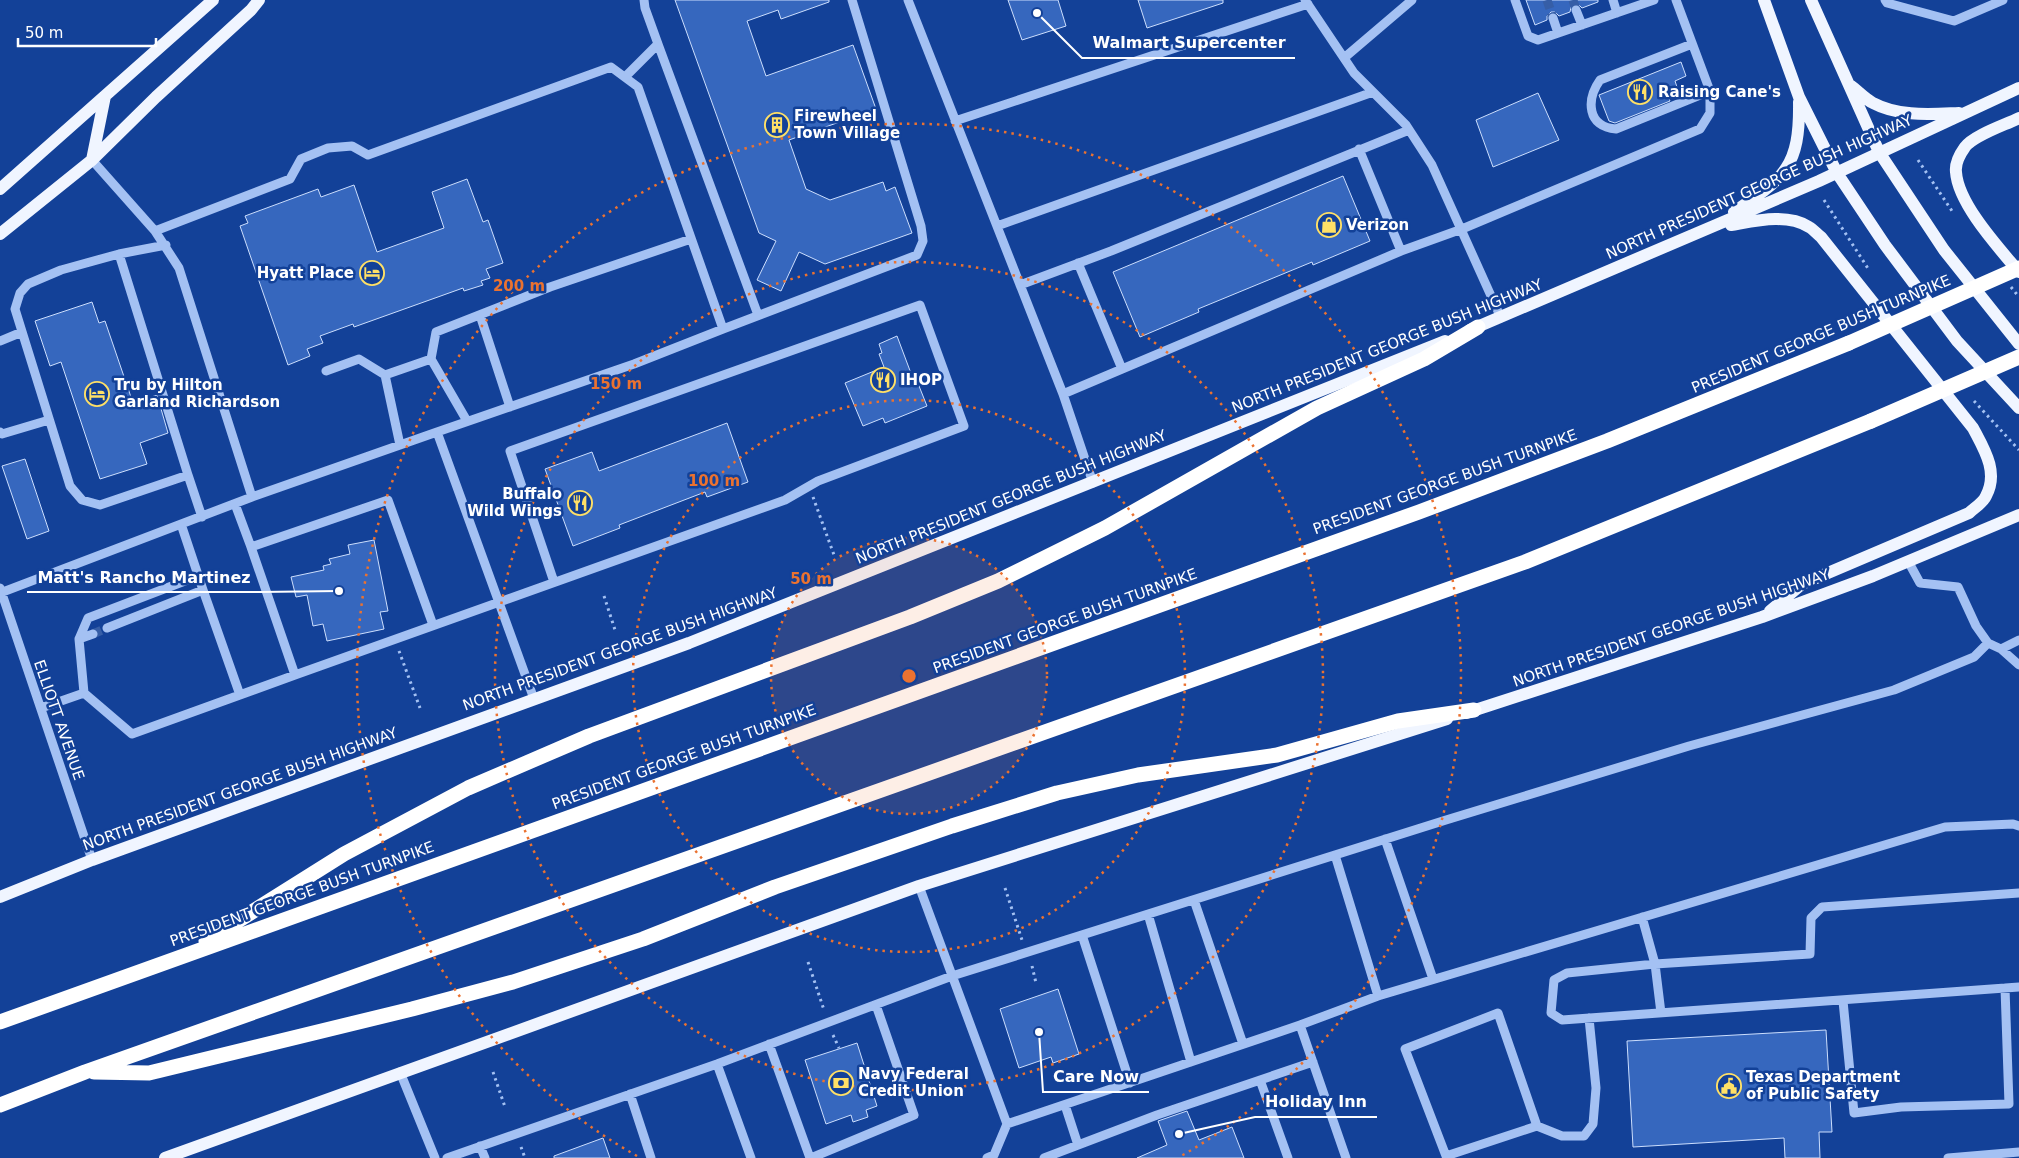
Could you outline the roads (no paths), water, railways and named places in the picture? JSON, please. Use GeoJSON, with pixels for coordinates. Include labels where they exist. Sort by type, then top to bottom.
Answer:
{"type":"FeatureCollection","features":[{"type":"Feature","properties":{"kind":"highway","name":"PRESIDENT GEORGE BUSH TURNPIKE"},"geometry":{"type":"LineString","coordinates":[[0,1022],[1418,512],[1608,441],[1849,342],[2019,268]]}},
{"type":"Feature","properties":{"kind":"highway"},"geometry":{"type":"LineString","coordinates":[[182,956],[344,854],[468,788],[589,736],[998,582],[1105,528],[1317,408],[1424,359],[1478,327]]}},
{"type":"Feature","properties":{"kind":"highway"},"geometry":{"type":"LineString","coordinates":[[0,1105],[85,1072],[1525,562],[1871,421],[2019,357]]}},
{"type":"Feature","properties":{"kind":"highway"},"geometry":{"type":"LineString","coordinates":[[85,1072],[149,1073],[412,1009],[513,982],[643,939],[806,876],[952,826],[1057,793],[1138,775],[1277,756],[1398,722],[1474,710]]}},
{"type":"Feature","properties":{"kind":"main road"},"geometry":{"type":"LineString","coordinates":[[0,189],[213,0]]}},
{"type":"Feature","properties":{"kind":"main road"},"geometry":{"type":"LineString","coordinates":[[0,234],[92,160],[156,96],[260,0]]}},
{"type":"Feature","properties":{"kind":"main road"},"geometry":{"type":"LineString","coordinates":[[1764,0],[1800,96],[1837,173],[1885,246],[1956,341],[2019,408]]}},
{"type":"Feature","properties":{"kind":"main road"},"geometry":{"type":"LineString","coordinates":[[1811,0],[1879,152],[1944,250],[2019,344]]}},
{"type":"Feature","properties":{"kind":"main road"},"geometry":{"type":"LineString","coordinates":[[1849,84],[1874,103],[1895,110],[1920,114],[1966,112]]}},
{"type":"Feature","properties":{"kind":"main road","name":"NORTH PRESIDENT GEORGE BUSH HIGHWAY"},"geometry":{"type":"LineString","coordinates":[[0,898],[92,860],[689,643],[1092,483],[1502,318],[1837,173],[2019,88]]}},
{"type":"Feature","properties":{"kind":"main road"},"geometry":{"type":"LineString","coordinates":[[92,160],[105,96]]}},
{"type":"Feature","properties":{"kind":"main road"},"geometry":{"type":"LineString","coordinates":[[1710,229],[1772,186],[1786,168],[1795,152],[1800,132],[1800,96]]}},
{"type":"Feature","properties":{"kind":"main road"},"geometry":{"type":"LineString","coordinates":[[2019,118],[1987,132],[1966,146],[1958,160],[1956,172],[1963,196],[1982,226],[2019,272]]}},
{"type":"Feature","properties":{"kind":"main road"},"geometry":{"type":"LineString","coordinates":[[1710,229],[1755,221],[1786,219],[1808,226],[1821,237],[1973,428],[1989,456],[1991,477],[1986,497],[1969,513],[1802,584],[1762,617]]}},
{"type":"Feature","properties":{"kind":"main road","name":"NORTH PRESIDENT GEORGE BUSH HIGHWAY"},"geometry":{"type":"LineString","coordinates":[[165,1158],[919,886],[1762,617],[1908,561],[2019,515]]}},
{"type":"Feature","properties":{"kind":"street"},"geometry":{"type":"LineString","coordinates":[[644,0],[658,44],[758,315]]}},
{"type":"Feature","properties":{"kind":"street"},"geometry":{"type":"LineString","coordinates":[[0,591],[252,497],[634,364],[917,255],[922,241],[921,226],[852,0]]}},
{"type":"Feature","properties":{"kind":"street"},"geometry":{"type":"LineString","coordinates":[[908,0],[1063,394],[1092,483]]}},
{"type":"Feature","properties":{"kind":"street"},"geometry":{"type":"LineString","coordinates":[[1344,58],[1412,0]]}},
{"type":"Feature","properties":{"kind":"street"},"geometry":{"type":"LineString","coordinates":[[1515,0],[1528,36],[1538,40],[1617,13],[1641,2],[1654,0]]}},
{"type":"Feature","properties":{"kind":"street"},"geometry":{"type":"LineString","coordinates":[[1613,0],[1617,13]]}},
{"type":"Feature","properties":{"kind":"street"},"geometry":{"type":"LineString","coordinates":[[1063,394],[1401,251],[1462,229],[1700,129],[1710,113],[1710,92],[1676,0]]}},
{"type":"Feature","properties":{"kind":"street"},"geometry":{"type":"LineString","coordinates":[[1885,0],[1887,3],[1954,21],[1996,1]]}},
{"type":"Feature","properties":{"kind":"street"},"geometry":{"type":"LineString","coordinates":[[955,121],[1306,2],[1354,73],[1409,130],[1432,166],[1502,318]]}},
{"type":"Feature","properties":{"kind":"street"},"geometry":{"type":"LineString","coordinates":[[1576,10],[1582,25]]}},
{"type":"Feature","properties":{"kind":"street"},"geometry":{"type":"LineString","coordinates":[[1553,18],[1558,33]]}},
{"type":"Feature","properties":{"kind":"street"},"geometry":{"type":"LineString","coordinates":[[625,78],[658,44]]}},
{"type":"Feature","properties":{"kind":"street"},"geometry":{"type":"LineString","coordinates":[[1692,44],[1600,80],[1593,91],[1590,103],[1595,118],[1601,126],[1616,129],[1710,92]]}},
{"type":"Feature","properties":{"kind":"street"},"geometry":{"type":"LineString","coordinates":[[155,231],[290,179],[300,159],[328,148],[352,146],[368,155],[612,67],[638,87],[723,329]]}},
{"type":"Feature","properties":{"kind":"street"},"geometry":{"type":"LineString","coordinates":[[997,226],[1373,92]]}},
{"type":"Feature","properties":{"kind":"street"},"geometry":{"type":"LineString","coordinates":[[1020,285],[1409,130]]}},
{"type":"Feature","properties":{"kind":"street"},"geometry":{"type":"LineString","coordinates":[[1359,149],[1401,251]]}},
{"type":"Feature","properties":{"kind":"street"},"geometry":{"type":"LineString","coordinates":[[92,160],[155,231],[166,245],[179,268],[252,497]]}},
{"type":"Feature","properties":{"kind":"street"},"geometry":{"type":"LineString","coordinates":[[467,421],[431,359],[436,332],[550,287],[691,239]]}},
{"type":"Feature","properties":{"kind":"street"},"geometry":{"type":"LineString","coordinates":[[166,245],[119,254],[61,270],[28,284],[20,293],[15,309],[70,486],[82,500],[100,505],[188,475]]}},
{"type":"Feature","properties":{"kind":"street"},"geometry":{"type":"LineString","coordinates":[[119,254],[202,517]]}},
{"type":"Feature","properties":{"kind":"street"},"geometry":{"type":"LineString","coordinates":[[1078,263],[1122,369]]}},
{"type":"Feature","properties":{"kind":"street"},"geometry":{"type":"LineString","coordinates":[[198,576],[88,618],[80,639],[84,693],[132,734],[785,500],[818,481],[964,426],[920,305],[510,451],[554,582]]}},
{"type":"Feature","properties":{"kind":"street"},"geometry":{"type":"LineString","coordinates":[[480,315],[510,407]]}},
{"type":"Feature","properties":{"kind":"street"},"geometry":{"type":"LineString","coordinates":[[0,341],[22,332]]}},
{"type":"Feature","properties":{"kind":"street"},"geometry":{"type":"LineString","coordinates":[[326,371],[359,359],[385,375],[400,445]]}},
{"type":"Feature","properties":{"kind":"street"},"geometry":{"type":"LineString","coordinates":[[385,375],[431,359]]}},
{"type":"Feature","properties":{"kind":"street"},"geometry":{"type":"LineString","coordinates":[[0,432],[2,434],[49,420]]}},
{"type":"Feature","properties":{"kind":"street"},"geometry":{"type":"LineString","coordinates":[[437,432],[534,699]]}},
{"type":"Feature","properties":{"kind":"street"},"geometry":{"type":"LineString","coordinates":[[251,547],[388,500],[433,625]]}},
{"type":"Feature","properties":{"kind":"street"},"geometry":{"type":"LineString","coordinates":[[235,504],[294,675]]}},
{"type":"Feature","properties":{"kind":"street"},"geometry":{"type":"LineString","coordinates":[[182,524],[202,590],[240,695]]}},
{"type":"Feature","properties":{"kind":"street"},"geometry":{"type":"LineString","coordinates":[[1908,561],[1920,584],[1958,587],[1976,626],[1988,643],[2002,649],[2019,664]]}},
{"type":"Feature","properties":{"kind":"street"},"geometry":{"type":"LineString","coordinates":[[107,628],[202,590]]}},
{"type":"Feature","properties":{"kind":"street","name":"ELLIOTT AVENUE"},"geometry":{"type":"LineString","coordinates":[[0,591],[92,860]]}},
{"type":"Feature","properties":{"kind":"street"},"geometry":{"type":"LineString","coordinates":[[80,639],[93,634]]}},
{"type":"Feature","properties":{"kind":"street"},"geometry":{"type":"LineString","coordinates":[[2002,649],[2019,640]]}},
{"type":"Feature","properties":{"kind":"street"},"geometry":{"type":"LineString","coordinates":[[447,1158],[717,1064],[952,976],[1385,839],[1688,746],[1894,690],[1974,657],[1988,643]]}},
{"type":"Feature","properties":{"kind":"street"},"geometry":{"type":"LineString","coordinates":[[41,708],[84,693]]}},
{"type":"Feature","properties":{"kind":"street"},"geometry":{"type":"LineString","coordinates":[[1007,1124],[1300,1025],[1378,996],[1945,826],[2013,824],[2019,826]]}},
{"type":"Feature","properties":{"kind":"street"},"geometry":{"type":"LineString","coordinates":[[1385,839],[1433,979]]}},
{"type":"Feature","properties":{"kind":"street"},"geometry":{"type":"LineString","coordinates":[[1335,855],[1378,996]]}},
{"type":"Feature","properties":{"kind":"street"},"geometry":{"type":"LineString","coordinates":[[919,886],[1007,1124],[994,1155],[986,1158]]}},
{"type":"Feature","properties":{"kind":"street"},"geometry":{"type":"LineString","coordinates":[[2019,893],[1822,907],[1812,918],[1810,954],[1655,964],[1567,973],[1554,980],[1551,1012],[1562,1020],[2019,987]]}},
{"type":"Feature","properties":{"kind":"street"},"geometry":{"type":"LineString","coordinates":[[1194,900],[1243,1044]]}},
{"type":"Feature","properties":{"kind":"street"},"geometry":{"type":"LineString","coordinates":[[1148,914],[1191,1062]]}},
{"type":"Feature","properties":{"kind":"street"},"geometry":{"type":"LineString","coordinates":[[1642,917],[1655,964],[1661,1013]]}},
{"type":"Feature","properties":{"kind":"street"},"geometry":{"type":"LineString","coordinates":[[1082,935],[1130,1083]]}},
{"type":"Feature","properties":{"kind":"street"},"geometry":{"type":"LineString","coordinates":[[1843,1001],[1854,1113],[1901,1107],[2009,1104],[2005,988]]}},
{"type":"Feature","properties":{"kind":"street"},"geometry":{"type":"LineString","coordinates":[[769,1044],[810,1158],[914,1115],[876,1005]]}},
{"type":"Feature","properties":{"kind":"street"},"geometry":{"type":"LineString","coordinates":[[1538,1126],[1498,1013],[1405,1049],[1446,1156],[1538,1126],[1562,1136],[1584,1136],[1593,1124],[1596,1088],[1589,1018]]}},
{"type":"Feature","properties":{"kind":"street"},"geometry":{"type":"LineString","coordinates":[[1300,1025],[1346,1158]]}},
{"type":"Feature","properties":{"kind":"street"},"geometry":{"type":"LineString","coordinates":[[1044,1158],[1157,1115],[1313,1062]]}},
{"type":"Feature","properties":{"kind":"street"},"geometry":{"type":"LineString","coordinates":[[717,1064],[751,1158]]}},
{"type":"Feature","properties":{"kind":"street"},"geometry":{"type":"LineString","coordinates":[[400,1072],[435,1158]]}},
{"type":"Feature","properties":{"kind":"street"},"geometry":{"type":"LineString","coordinates":[[1260,1080],[1288,1158]]}},
{"type":"Feature","properties":{"kind":"street"},"geometry":{"type":"LineString","coordinates":[[630,1094],[651,1158]]}},
{"type":"Feature","properties":{"kind":"street"},"geometry":{"type":"LineString","coordinates":[[1065,1105],[1078,1145]]}},
{"type":"Feature","properties":{"kind":"street"},"geometry":{"type":"LineString","coordinates":[[480,1146],[485,1158]]}},
{"type":"Feature","properties":{"kind":"street"},"geometry":{"type":"LineString","coordinates":[[1948,1158],[2019,1152]]}},
{"type":"Feature","properties":{"kind":"tunnel"},"geometry":{"type":"LineString","coordinates":[[1547,0],[1553,18]]}},
{"type":"Feature","properties":{"kind":"tunnel"},"geometry":{"type":"LineString","coordinates":[[1573,0],[1576,10]]}},
{"type":"Feature","properties":{"kind":"tunnel"},"geometry":{"type":"LineString","coordinates":[[93,634],[107,628]]}},
{"type":"Feature","properties":{"kind":"place","name":"Walmart Supercenter"},"geometry":{"type":"Point","coordinates":[1037,13]}},
{"type":"Feature","properties":{"kind":"place","name":"Raising Cane's"},"geometry":{"type":"Point","coordinates":[1640,92]}},
{"type":"Feature","properties":{"kind":"place","name":"Firewheel Town Village"},"geometry":{"type":"Point","coordinates":[777,125]}},
{"type":"Feature","properties":{"kind":"place","name":"Verizon"},"geometry":{"type":"Point","coordinates":[1329,225]}},
{"type":"Feature","properties":{"kind":"place","name":"Hyatt Place"},"geometry":{"type":"Point","coordinates":[372,273]}},
{"type":"Feature","properties":{"kind":"place","name":"IHOP"},"geometry":{"type":"Point","coordinates":[883,380]}},
{"type":"Feature","properties":{"kind":"place","name":"Tru by Hilton Garland Richardson"},"geometry":{"type":"Point","coordinates":[97,394]}},
{"type":"Feature","properties":{"kind":"place","name":"Buffalo Wild Wings"},"geometry":{"type":"Point","coordinates":[580,503]}},
{"type":"Feature","properties":{"kind":"place","name":"Matt's Rancho Martinez"},"geometry":{"type":"Point","coordinates":[339,591]}},
{"type":"Feature","properties":{"kind":"place","name":"Care Now"},"geometry":{"type":"Point","coordinates":[1039,1032]}},
{"type":"Feature","properties":{"kind":"place","name":"Navy Federal Credit Union"},"geometry":{"type":"Point","coordinates":[841,1083]}},
{"type":"Feature","properties":{"kind":"place","name":"Texas Department of Public Safety"},"geometry":{"type":"Point","coordinates":[1729,1086]}},
{"type":"Feature","properties":{"kind":"place","name":"Holiday Inn"},"geometry":{"type":"Point","coordinates":[1179,1134]}}]}
